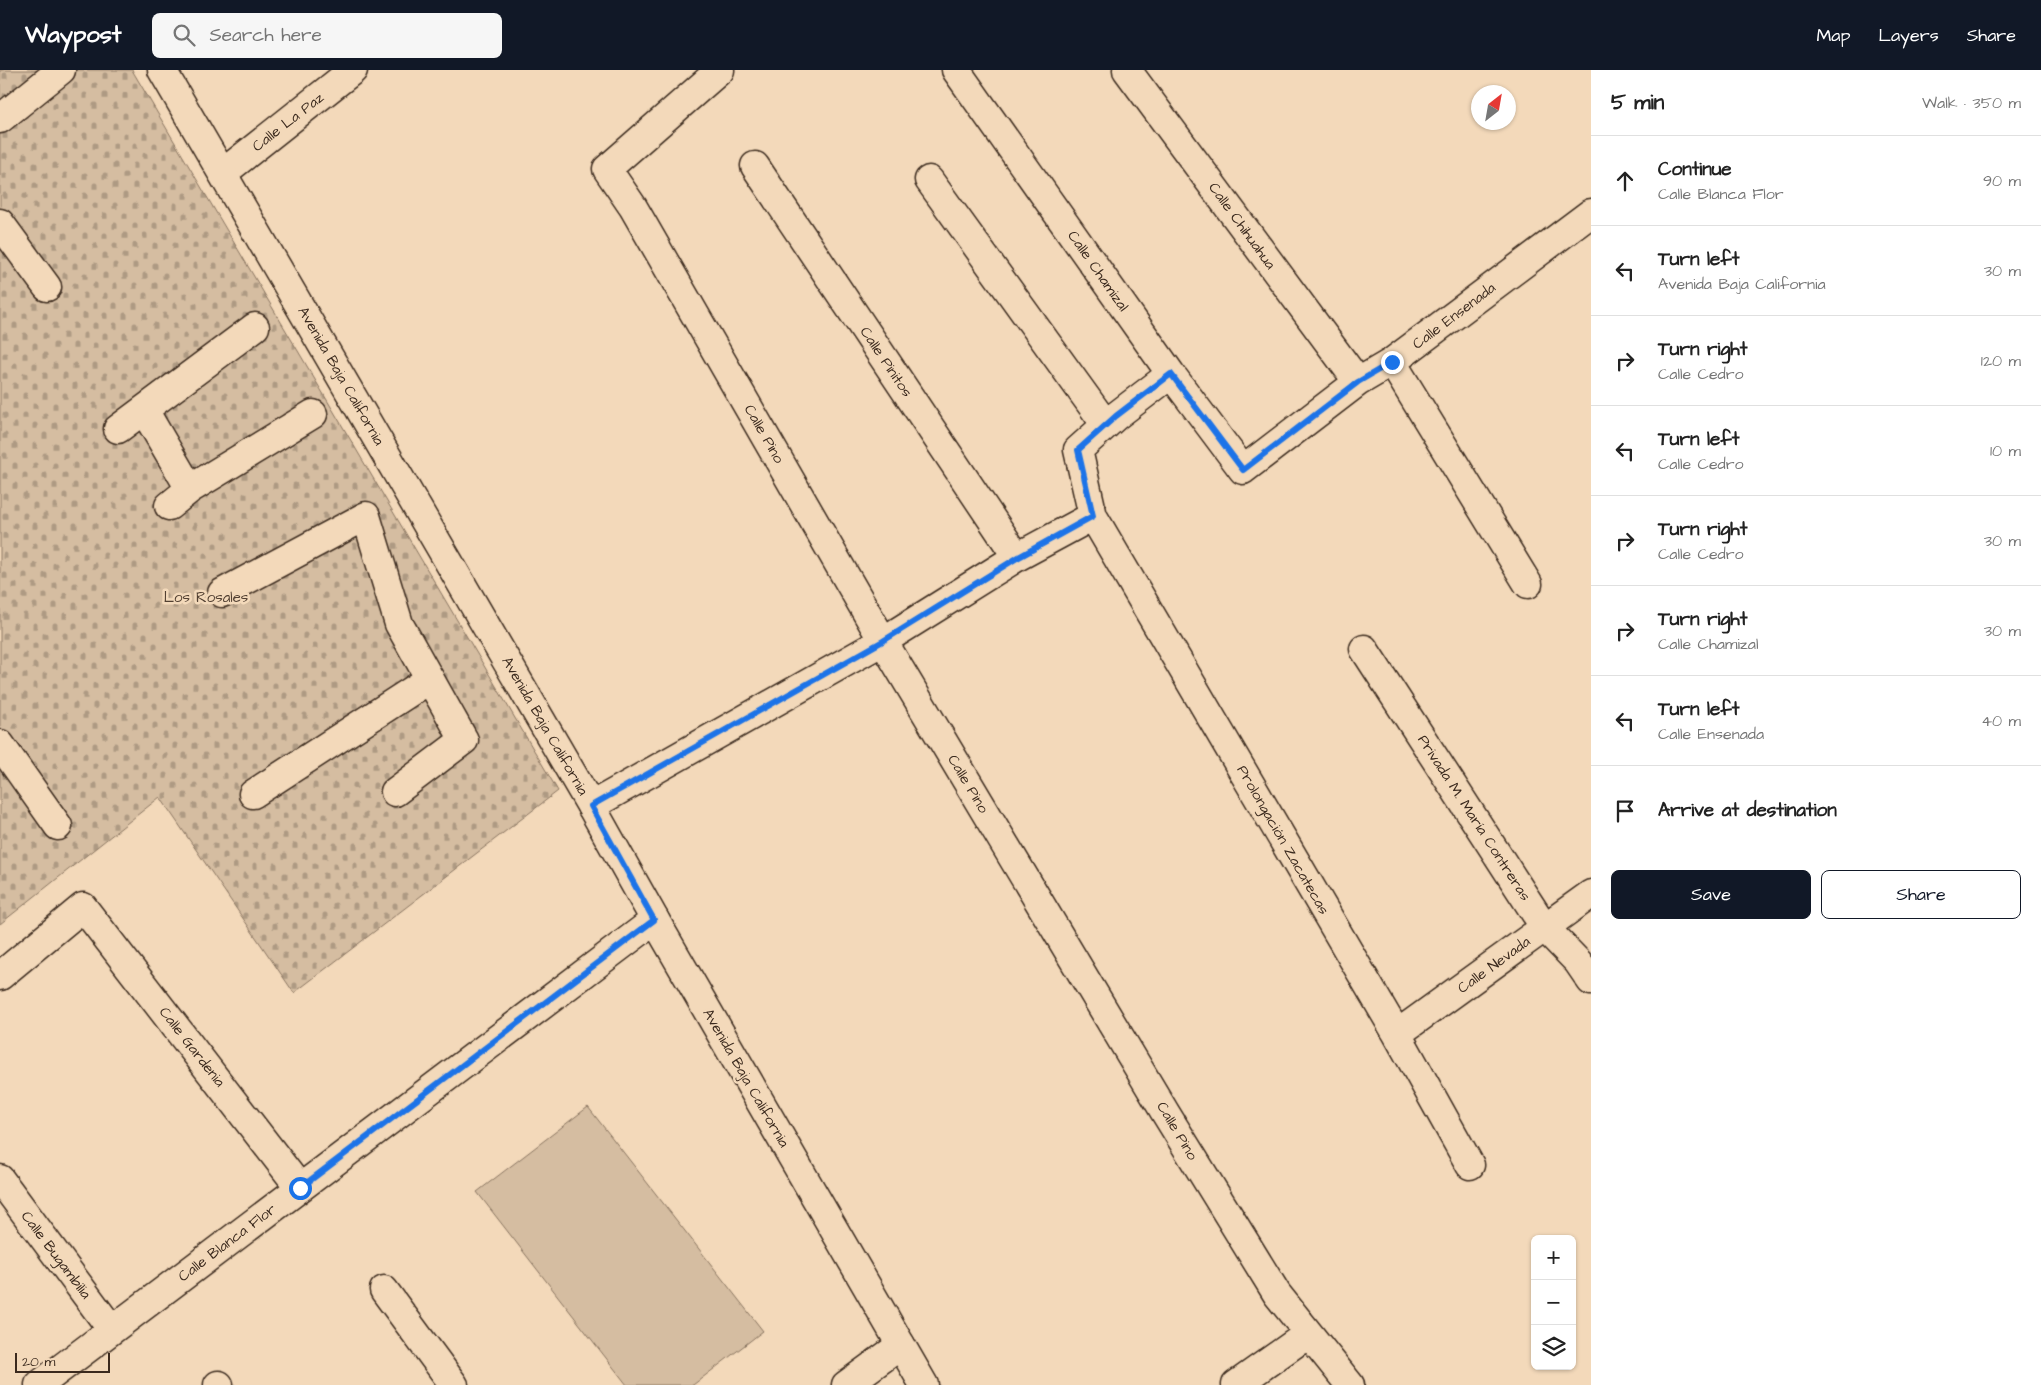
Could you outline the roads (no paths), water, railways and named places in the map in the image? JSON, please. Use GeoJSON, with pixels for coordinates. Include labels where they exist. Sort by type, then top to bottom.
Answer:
{"type":"FeatureCollection","features":[{"type":"Feature","properties":{"kind":"street"},"geometry":{"type":"LineString","coordinates":[[0,119],[61,70]]}},
{"type":"Feature","properties":{"kind":"street","name":"Avenida Baja California"},"geometry":{"type":"LineString","coordinates":[[162,70],[591,806],[654,920],[924,1385]]}},
{"type":"Feature","properties":{"kind":"street","name":"Calle La Paz"},"geometry":{"type":"LineString","coordinates":[[223,173],[353,70]]}},
{"type":"Feature","properties":{"kind":"street","name":"Calle Pino"},"geometry":{"type":"LineString","coordinates":[[720,70],[608,169],[638,216],[883,641],[1277,1294],[1350,1385]]}},
{"type":"Feature","properties":{"kind":"street","name":"Calle Chamizal"},"geometry":{"type":"LineString","coordinates":[[956,70],[1171,374],[1243,470]]}},
{"type":"Feature","properties":{"kind":"street","name":"Calle Chihuahua"},"geometry":{"type":"LineString","coordinates":[[1127,70],[1358,382]]}},
{"type":"Feature","properties":{"kind":"street","name":"Calle Pinitos"},"geometry":{"type":"LineString","coordinates":[[755,166],[1017,558]]}},
{"type":"Feature","properties":{"kind":"street"},"geometry":{"type":"LineString","coordinates":[[929,180],[1106,425],[1171,374]]}},
{"type":"Feature","properties":{"kind":"street","name":"Calle Ensenada"},"geometry":{"type":"LineString","coordinates":[[1243,470],[1358,382],[1392,362],[1591,213]]}},
{"type":"Feature","properties":{"kind":"street"},"geometry":{"type":"LineString","coordinates":[[0,224],[47,287]]}},
{"type":"Feature","properties":{"kind":"street"},"geometry":{"type":"LineString","coordinates":[[118,429],[255,327]]}},
{"type":"Feature","properties":{"kind":"street"},"geometry":{"type":"LineString","coordinates":[[1392,362],[1528,584]]}},
{"type":"Feature","properties":{"kind":"street"},"geometry":{"type":"LineString","coordinates":[[144,410],[190,489]]}},
{"type":"Feature","properties":{"kind":"street"},"geometry":{"type":"LineString","coordinates":[[169,506],[190,489],[313,414]]}},
{"type":"Feature","properties":{"kind":"street","name":"Prolongación Zacatecas"},"geometry":{"type":"LineString","coordinates":[[1106,425],[1078,450],[1093,516],[1397,1034],[1470,1165]]}},
{"type":"Feature","properties":{"kind":"street"},"geometry":{"type":"LineString","coordinates":[[222,593],[366,516],[399,624],[464,740],[395,792]]}},
{"type":"Feature","properties":{"kind":"street"},"geometry":{"type":"LineString","coordinates":[[591,806],[883,641],[1017,558],[1093,516]]}},
{"type":"Feature","properties":{"kind":"street","name":"Privada M. María Contreras"},"geometry":{"type":"LineString","coordinates":[[1364,649],[1546,928],[1578,962],[1591,981]]}},
{"type":"Feature","properties":{"kind":"street"},"geometry":{"type":"LineString","coordinates":[[253,794],[430,679]]}},
{"type":"Feature","properties":{"kind":"street"},"geometry":{"type":"LineString","coordinates":[[0,744],[58,826]]}},
{"type":"Feature","properties":{"kind":"street","name":"Calle Nevada"},"geometry":{"type":"LineString","coordinates":[[1397,1034],[1591,894]]}},
{"type":"Feature","properties":{"kind":"street","name":"Calle Gardenia"},"geometry":{"type":"LineString","coordinates":[[0,976],[83,907],[300,1188]]}},
{"type":"Feature","properties":{"kind":"street","name":"Calle Blanca Flor"},"geometry":{"type":"LineString","coordinates":[[39,1385],[654,920]]}},
{"type":"Feature","properties":{"kind":"street","name":"Calle Bugambilia"},"geometry":{"type":"LineString","coordinates":[[0,1179],[112,1330]]}},
{"type":"Feature","properties":{"kind":"street"},"geometry":{"type":"LineString","coordinates":[[384,1290],[454,1385]]}},
{"type":"Feature","properties":{"kind":"street"},"geometry":{"type":"LineString","coordinates":[[1236,1385],[1308,1334]]}},
{"type":"Feature","properties":{"kind":"street"},"geometry":{"type":"LineString","coordinates":[[846,1385],[901,1345]]}},
{"type":"Feature","properties":{"kind":"park label","name":"Los Rosales"},"geometry":{"type":"Point","coordinates":[206,597]}}]}
